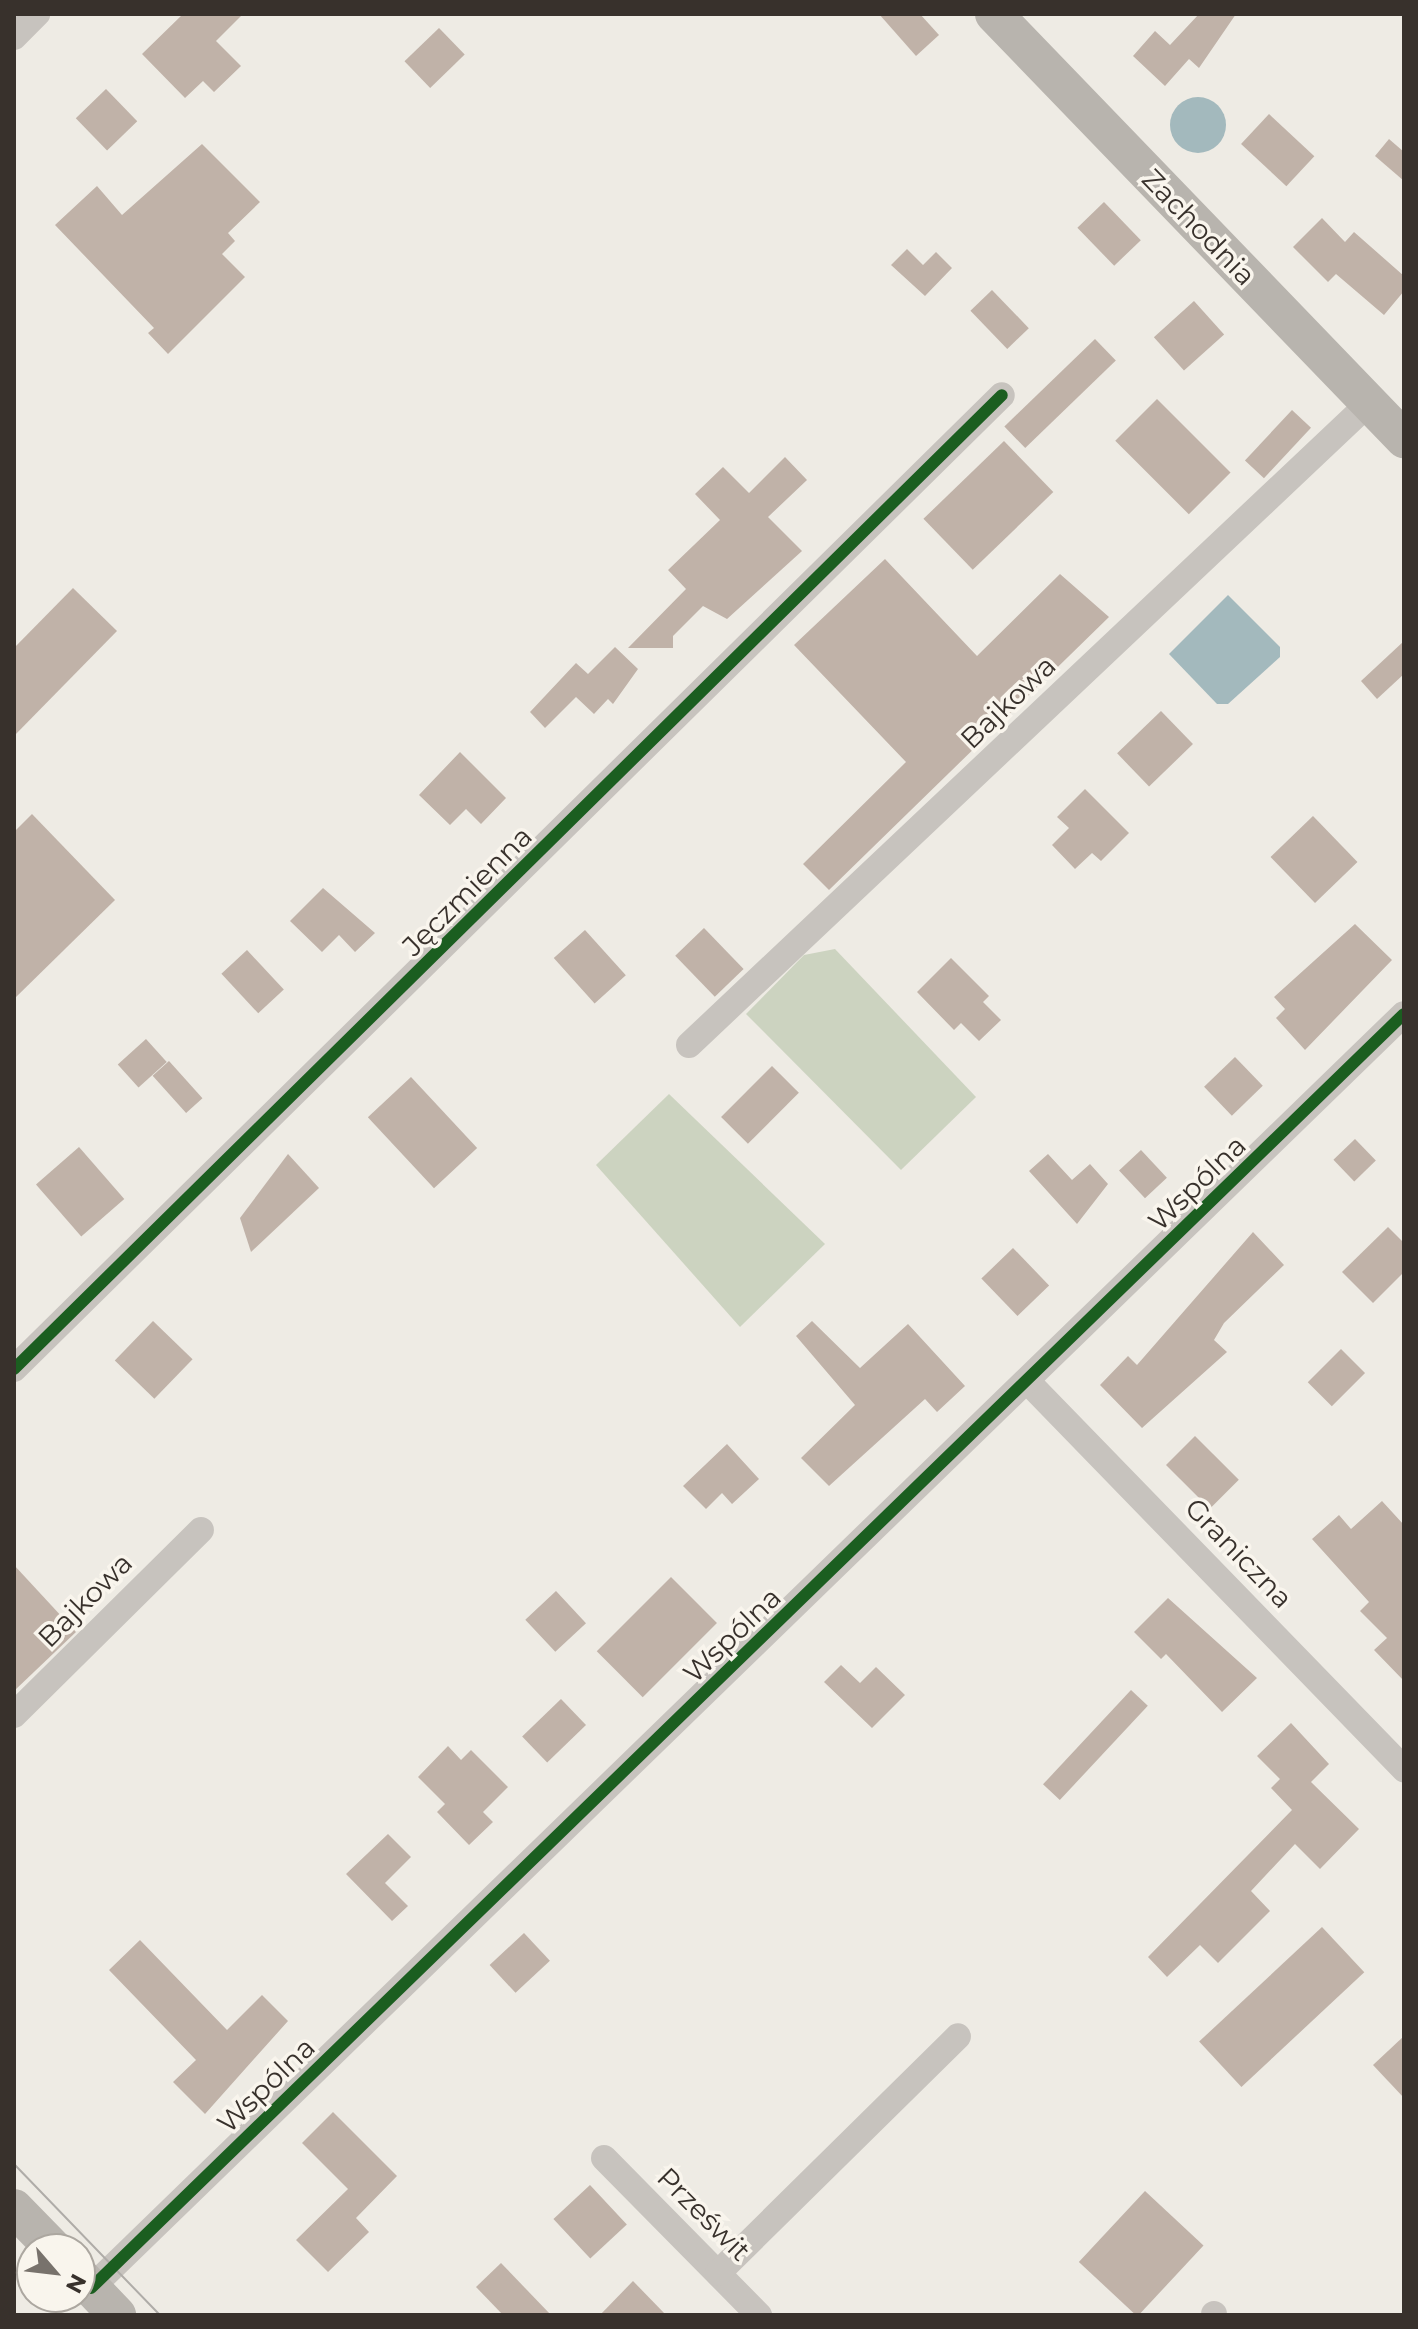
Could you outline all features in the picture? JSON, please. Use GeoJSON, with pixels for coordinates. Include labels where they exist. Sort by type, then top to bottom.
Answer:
{"type":"FeatureCollection","features":[{"type":"Feature","properties":{"kind":"street"},"geometry":{"type":"LineString","coordinates":[[14,37],[37,14]]}},
{"type":"Feature","properties":{"kind":"street","name":"Zachodnia"},"geometry":{"type":"LineString","coordinates":[[994,14],[1404,439]]}},
{"type":"Feature","properties":{"kind":"street","name":"Jęczmienna"},"geometry":{"type":"LineString","coordinates":[[14,1369],[1002,395]]}},
{"type":"Feature","properties":{"kind":"street","name":"Bajkowa"},"geometry":{"type":"LineString","coordinates":[[689,1045],[1369,403]]}},
{"type":"Feature","properties":{"kind":"street","name":"Wspólna"},"geometry":{"type":"LineString","coordinates":[[96,2297],[1404,1014]]}},
{"type":"Feature","properties":{"kind":"street","name":"Graniczna"},"geometry":{"type":"LineString","coordinates":[[1028,1382],[1404,1769]]}},
{"type":"Feature","properties":{"kind":"street","name":"Bajkowa"},"geometry":{"type":"LineString","coordinates":[[14,1715],[201,1530]]}},
{"type":"Feature","properties":{"kind":"street"},"geometry":{"type":"LineString","coordinates":[[718,2273],[958,2036]]}},
{"type":"Feature","properties":{"kind":"street","name":"Prześwit"},"geometry":{"type":"LineString","coordinates":[[604,2158],[759,2315]]}},
{"type":"Feature","properties":{"kind":"street"},"geometry":{"type":"LineString","coordinates":[[14,2208],[38,2233]]}},
{"type":"Feature","properties":{"kind":"green space"},"geometry":{"type":"Polygon","coordinates":[[[835,949],[976,1097],[901,1170],[746,1014],[804,955],[835,949]]]}},
{"type":"Feature","properties":{"kind":"green space"},"geometry":{"type":"Polygon","coordinates":[[[669,1094],[825,1244],[740,1327],[596,1165],[669,1094]]]}},
{"type":"Feature","properties":{"kind":"water"},"geometry":{"type":"Polygon","coordinates":[[[1198,97],[1218,105],[1226,125],[1218,145],[1198,153],[1178,145],[1170,125],[1178,105],[1198,97]]]}},
{"type":"Feature","properties":{"kind":"water"},"geometry":{"type":"Polygon","coordinates":[[[1228,595],[1280,647],[1280,657],[1228,704],[1217,704],[1169,654],[1228,595]]]}},
{"type":"Feature","properties":{"kind":"building"},"geometry":{"type":"Polygon","coordinates":[[[183,14],[243,14],[216,41],[241,66],[214,92],[203,81],[185,98],[142,54],[183,14]]]}},
{"type":"Feature","properties":{"kind":"building"},"geometry":{"type":"Polygon","coordinates":[[[879,14],[920,14],[939,35],[916,56],[879,14]]]}},
{"type":"Feature","properties":{"kind":"building"},"geometry":{"type":"Polygon","coordinates":[[[1199,14],[1236,14],[1199,68],[1189,59],[1165,86],[1133,56],[1155,31],[1170,45],[1199,14]]]}},
{"type":"Feature","properties":{"kind":"building"},"geometry":{"type":"Polygon","coordinates":[[[439,28],[465,55],[430,88],[404,61],[439,28]]]}},
{"type":"Feature","properties":{"kind":"building"},"geometry":{"type":"Polygon","coordinates":[[[106,89],[137,121],[107,151],[76,118],[106,89]]]}},
{"type":"Feature","properties":{"kind":"building"},"geometry":{"type":"Polygon","coordinates":[[[1269,114],[1314,156],[1286,186],[1241,144],[1269,114]]]}},
{"type":"Feature","properties":{"kind":"building"},"geometry":{"type":"Polygon","coordinates":[[[1389,139],[1404,152],[1404,181],[1375,156],[1389,139]]]}},
{"type":"Feature","properties":{"kind":"building"},"geometry":{"type":"Polygon","coordinates":[[[202,144],[260,202],[228,233],[235,241],[222,254],[245,277],[168,354],[148,333],[154,328],[55,225],[97,186],[122,215],[202,144]]]}},
{"type":"Feature","properties":{"kind":"building"},"geometry":{"type":"Polygon","coordinates":[[[1104,202],[1141,240],[1114,266],[1077,228],[1104,202]]]}},
{"type":"Feature","properties":{"kind":"building"},"geometry":{"type":"Polygon","coordinates":[[[1322,218],[1345,242],[1354,232],[1404,276],[1404,291],[1384,315],[1336,274],[1328,282],[1293,247],[1322,218]]]}},
{"type":"Feature","properties":{"kind":"building"},"geometry":{"type":"Polygon","coordinates":[[[907,249],[923,265],[936,252],[952,268],[925,296],[891,265],[907,249]]]}},
{"type":"Feature","properties":{"kind":"building"},"geometry":{"type":"Polygon","coordinates":[[[992,290],[1029,328],[1007,349],[970,311],[992,290]]]}},
{"type":"Feature","properties":{"kind":"building"},"geometry":{"type":"Polygon","coordinates":[[[1194,301],[1224,334],[1184,371],[1154,337],[1194,301]]]}},
{"type":"Feature","properties":{"kind":"building"},"geometry":{"type":"Polygon","coordinates":[[[1095,339],[1116,361],[1025,448],[1004,427],[1095,339]]]}},
{"type":"Feature","properties":{"kind":"building"},"geometry":{"type":"Polygon","coordinates":[[[1157,399],[1231,473],[1189,514],[1115,441],[1157,399]]]}},
{"type":"Feature","properties":{"kind":"building"},"geometry":{"type":"Polygon","coordinates":[[[1292,410],[1311,428],[1264,478],[1245,460],[1292,410]]]}},
{"type":"Feature","properties":{"kind":"building"},"geometry":{"type":"Polygon","coordinates":[[[1004,441],[1053,492],[973,570],[923,519],[1004,441]]]}},
{"type":"Feature","properties":{"kind":"building"},"geometry":{"type":"Polygon","coordinates":[[[785,457],[807,480],[768,517],[802,551],[727,619],[703,606],[673,636],[673,648],[628,648],[686,589],[668,570],[720,520],[695,494],[723,467],[749,493],[785,457]]]}},
{"type":"Feature","properties":{"kind":"building"},"geometry":{"type":"Polygon","coordinates":[[[885,559],[977,656],[1060,574],[1109,617],[829,890],[803,864],[906,762],[794,645],[885,559]]]}},
{"type":"Feature","properties":{"kind":"building"},"geometry":{"type":"Polygon","coordinates":[[[73,588],[117,631],[14,736],[14,648],[73,588]]]}},
{"type":"Feature","properties":{"kind":"building"},"geometry":{"type":"Polygon","coordinates":[[[1404,641],[1404,674],[1377,699],[1361,681],[1404,641]]]}},
{"type":"Feature","properties":{"kind":"building"},"geometry":{"type":"Polygon","coordinates":[[[615,647],[638,669],[613,704],[608,699],[594,714],[576,697],[545,728],[530,712],[576,663],[588,674],[615,647]]]}},
{"type":"Feature","properties":{"kind":"building"},"geometry":{"type":"Polygon","coordinates":[[[1161,711],[1193,744],[1149,786],[1117,753],[1161,711]]]}},
{"type":"Feature","properties":{"kind":"building"},"geometry":{"type":"Polygon","coordinates":[[[460,752],[506,798],[481,824],[466,809],[450,825],[419,795],[460,752]]]}},
{"type":"Feature","properties":{"kind":"building"},"geometry":{"type":"Polygon","coordinates":[[[1085,789],[1129,833],[1101,861],[1092,853],[1075,869],[1052,845],[1069,828],[1057,817],[1085,789]]]}},
{"type":"Feature","properties":{"kind":"building"},"geometry":{"type":"Polygon","coordinates":[[[32,814],[115,900],[14,999],[14,832],[32,814]]]}},
{"type":"Feature","properties":{"kind":"building"},"geometry":{"type":"Polygon","coordinates":[[[1313,816],[1357,862],[1315,903],[1271,857],[1313,816]]]}},
{"type":"Feature","properties":{"kind":"building"},"geometry":{"type":"Polygon","coordinates":[[[323,888],[375,933],[355,952],[339,935],[322,952],[290,921],[323,888]]]}},
{"type":"Feature","properties":{"kind":"building"},"geometry":{"type":"Polygon","coordinates":[[[1355,924],[1392,960],[1305,1050],[1276,1018],[1285,1009],[1274,997],[1355,924]]]}},
{"type":"Feature","properties":{"kind":"building"},"geometry":{"type":"Polygon","coordinates":[[[704,928],[744,969],[715,997],[675,956],[704,928]]]}},
{"type":"Feature","properties":{"kind":"building"},"geometry":{"type":"Polygon","coordinates":[[[585,930],[626,975],[595,1003],[554,958],[585,930]]]}},
{"type":"Feature","properties":{"kind":"building"},"geometry":{"type":"Polygon","coordinates":[[[247,950],[284,989],[258,1013],[221,974],[247,950]]]}},
{"type":"Feature","properties":{"kind":"building"},"geometry":{"type":"Polygon","coordinates":[[[951,958],[989,996],[983,1002],[1001,1020],[979,1041],[961,1023],[954,1030],[917,992],[951,958]]]}},
{"type":"Feature","properties":{"kind":"building"},"geometry":{"type":"Polygon","coordinates":[[[146,1039],[167,1062],[139,1087],[118,1064],[146,1039]]]}},
{"type":"Feature","properties":{"kind":"building"},"geometry":{"type":"Polygon","coordinates":[[[1235,1057],[1263,1086],[1232,1116],[1204,1087],[1235,1057]]]}},
{"type":"Feature","properties":{"kind":"building"},"geometry":{"type":"Polygon","coordinates":[[[169,1061],[202,1098],[186,1113],[153,1076],[169,1061]]]}},
{"type":"Feature","properties":{"kind":"building"},"geometry":{"type":"Polygon","coordinates":[[[772,1066],[799,1093],[748,1144],[721,1117],[772,1066]]]}},
{"type":"Feature","properties":{"kind":"building"},"geometry":{"type":"Polygon","coordinates":[[[411,1077],[477,1148],[434,1188],[368,1117],[411,1077]]]}},
{"type":"Feature","properties":{"kind":"building"},"geometry":{"type":"Polygon","coordinates":[[[1355,1139],[1376,1161],[1354,1181],[1333,1160],[1355,1139]]]}},
{"type":"Feature","properties":{"kind":"building"},"geometry":{"type":"Polygon","coordinates":[[[79,1147],[124,1199],[81,1236],[36,1184],[79,1147]]]}},
{"type":"Feature","properties":{"kind":"building"},"geometry":{"type":"Polygon","coordinates":[[[1141,1150],[1167,1178],[1145,1198],[1119,1170],[1141,1150]]]}},
{"type":"Feature","properties":{"kind":"building"},"geometry":{"type":"Polygon","coordinates":[[[288,1154],[319,1188],[251,1252],[240,1218],[288,1154]]]}},
{"type":"Feature","properties":{"kind":"building"},"geometry":{"type":"Polygon","coordinates":[[[1048,1154],[1072,1180],[1090,1164],[1108,1184],[1077,1224],[1029,1171],[1048,1154]]]}},
{"type":"Feature","properties":{"kind":"building"},"geometry":{"type":"Polygon","coordinates":[[[1388,1227],[1404,1243],[1404,1272],[1373,1303],[1342,1272],[1388,1227]]]}},
{"type":"Feature","properties":{"kind":"building"},"geometry":{"type":"Polygon","coordinates":[[[1253,1232],[1284,1265],[1224,1323],[1214,1340],[1227,1352],[1142,1428],[1100,1385],[1128,1356],[1137,1365],[1253,1232]]]}},
{"type":"Feature","properties":{"kind":"building"},"geometry":{"type":"Polygon","coordinates":[[[1013,1248],[1049,1285],[1017,1316],[981,1279],[1013,1248]]]}},
{"type":"Feature","properties":{"kind":"building"},"geometry":{"type":"Polygon","coordinates":[[[153,1321],[193,1359],[154,1399],[115,1361],[153,1321]]]}},
{"type":"Feature","properties":{"kind":"building"},"geometry":{"type":"Polygon","coordinates":[[[812,1321],[860,1368],[908,1324],[965,1386],[937,1412],[925,1399],[829,1486],[801,1458],[855,1405],[796,1336],[812,1321]]]}},
{"type":"Feature","properties":{"kind":"building"},"geometry":{"type":"Polygon","coordinates":[[[1341,1349],[1365,1373],[1332,1406],[1308,1382],[1341,1349]]]}},
{"type":"Feature","properties":{"kind":"building"},"geometry":{"type":"Polygon","coordinates":[[[1195,1436],[1239,1480],[1210,1509],[1166,1465],[1195,1436]]]}},
{"type":"Feature","properties":{"kind":"building"},"geometry":{"type":"Polygon","coordinates":[[[727,1444],[759,1479],[732,1504],[722,1493],[706,1509],[683,1486],[727,1444]]]}},
{"type":"Feature","properties":{"kind":"building"},"geometry":{"type":"Polygon","coordinates":[[[1382,1501],[1404,1525],[1404,1681],[1374,1650],[1387,1638],[1360,1611],[1369,1602],[1312,1539],[1339,1515],[1351,1529],[1382,1501]]]}},
{"type":"Feature","properties":{"kind":"building"},"geometry":{"type":"Polygon","coordinates":[[[14,1565],[76,1632],[14,1691],[14,1565]]]}},
{"type":"Feature","properties":{"kind":"building"},"geometry":{"type":"Polygon","coordinates":[[[671,1577],[717,1623],[643,1697],[597,1651],[671,1577]]]}},
{"type":"Feature","properties":{"kind":"building"},"geometry":{"type":"Polygon","coordinates":[[[556,1591],[586,1623],[555,1652],[525,1620],[556,1591]]]}},
{"type":"Feature","properties":{"kind":"building"},"geometry":{"type":"Polygon","coordinates":[[[1168,1598],[1257,1678],[1222,1712],[1166,1654],[1161,1659],[1134,1632],[1168,1598]]]}},
{"type":"Feature","properties":{"kind":"building"},"geometry":{"type":"Polygon","coordinates":[[[841,1665],[860,1683],[876,1667],[905,1695],[872,1728],[824,1682],[841,1665]]]}},
{"type":"Feature","properties":{"kind":"building"},"geometry":{"type":"Polygon","coordinates":[[[1131,1690],[1148,1706],[1060,1800],[1043,1784],[1131,1690]]]}},
{"type":"Feature","properties":{"kind":"building"},"geometry":{"type":"Polygon","coordinates":[[[561,1699],[586,1725],[547,1762],[522,1737],[561,1699]]]}},
{"type":"Feature","properties":{"kind":"building"},"geometry":{"type":"Polygon","coordinates":[[[1291,1723],[1329,1764],[1311,1782],[1359,1829],[1320,1869],[1295,1844],[1251,1891],[1270,1911],[1218,1963],[1200,1945],[1167,1977],[1148,1957],[1292,1810],[1271,1788],[1280,1779],[1257,1756],[1291,1723]]]}},
{"type":"Feature","properties":{"kind":"building"},"geometry":{"type":"Polygon","coordinates":[[[448,1746],[461,1760],[471,1750],[508,1787],[483,1812],[493,1822],[469,1845],[437,1812],[445,1804],[418,1777],[448,1746]]]}},
{"type":"Feature","properties":{"kind":"building"},"geometry":{"type":"Polygon","coordinates":[[[388,1834],[411,1857],[385,1883],[408,1906],[392,1921],[346,1874],[388,1834]]]}},
{"type":"Feature","properties":{"kind":"building"},"geometry":{"type":"Polygon","coordinates":[[[1322,1927],[1364,1972],[1241,2087],[1199,2042],[1322,1927]]]}},
{"type":"Feature","properties":{"kind":"building"},"geometry":{"type":"Polygon","coordinates":[[[524,1933],[550,1961],[516,1993],[490,1965],[524,1933]]]}},
{"type":"Feature","properties":{"kind":"building"},"geometry":{"type":"Polygon","coordinates":[[[140,1940],[227,2030],[262,1995],[288,2021],[205,2114],[173,2082],[196,2060],[109,1970],[140,1940]]]}},
{"type":"Feature","properties":{"kind":"building"},"geometry":{"type":"Polygon","coordinates":[[[1404,2036],[1404,2098],[1373,2065],[1404,2036]]]}},
{"type":"Feature","properties":{"kind":"building"},"geometry":{"type":"Polygon","coordinates":[[[333,2112],[397,2176],[356,2218],[369,2232],[328,2272],[296,2240],[348,2189],[302,2143],[333,2112]]]}},
{"type":"Feature","properties":{"kind":"building"},"geometry":{"type":"Polygon","coordinates":[[[590,2185],[627,2224],[590,2259],[553,2219],[590,2185]]]}},
{"type":"Feature","properties":{"kind":"building"},"geometry":{"type":"Polygon","coordinates":[[[1145,2191],[1204,2246],[1139,2315],[1079,2262],[1145,2191]]]}},
{"type":"Feature","properties":{"kind":"building"},"geometry":{"type":"Polygon","coordinates":[[[501,2263],[551,2315],[503,2315],[476,2287],[501,2263]]]}},
{"type":"Feature","properties":{"kind":"building"},"geometry":{"type":"Polygon","coordinates":[[[633,2281],[666,2315],[600,2315],[633,2281]]]}},
{"type":"Feature","properties":{"kind":"tram line"},"geometry":{"type":"LineString","coordinates":[[14,2164],[160,2315]]}},
{"type":"Feature","properties":{"kind":"cycle path"},"geometry":{"type":"LineString","coordinates":[[14,1369],[1002,395]]}},
{"type":"Feature","properties":{"kind":"cycle path"},"geometry":{"type":"LineString","coordinates":[[96,2283],[1404,1014]]}}]}
